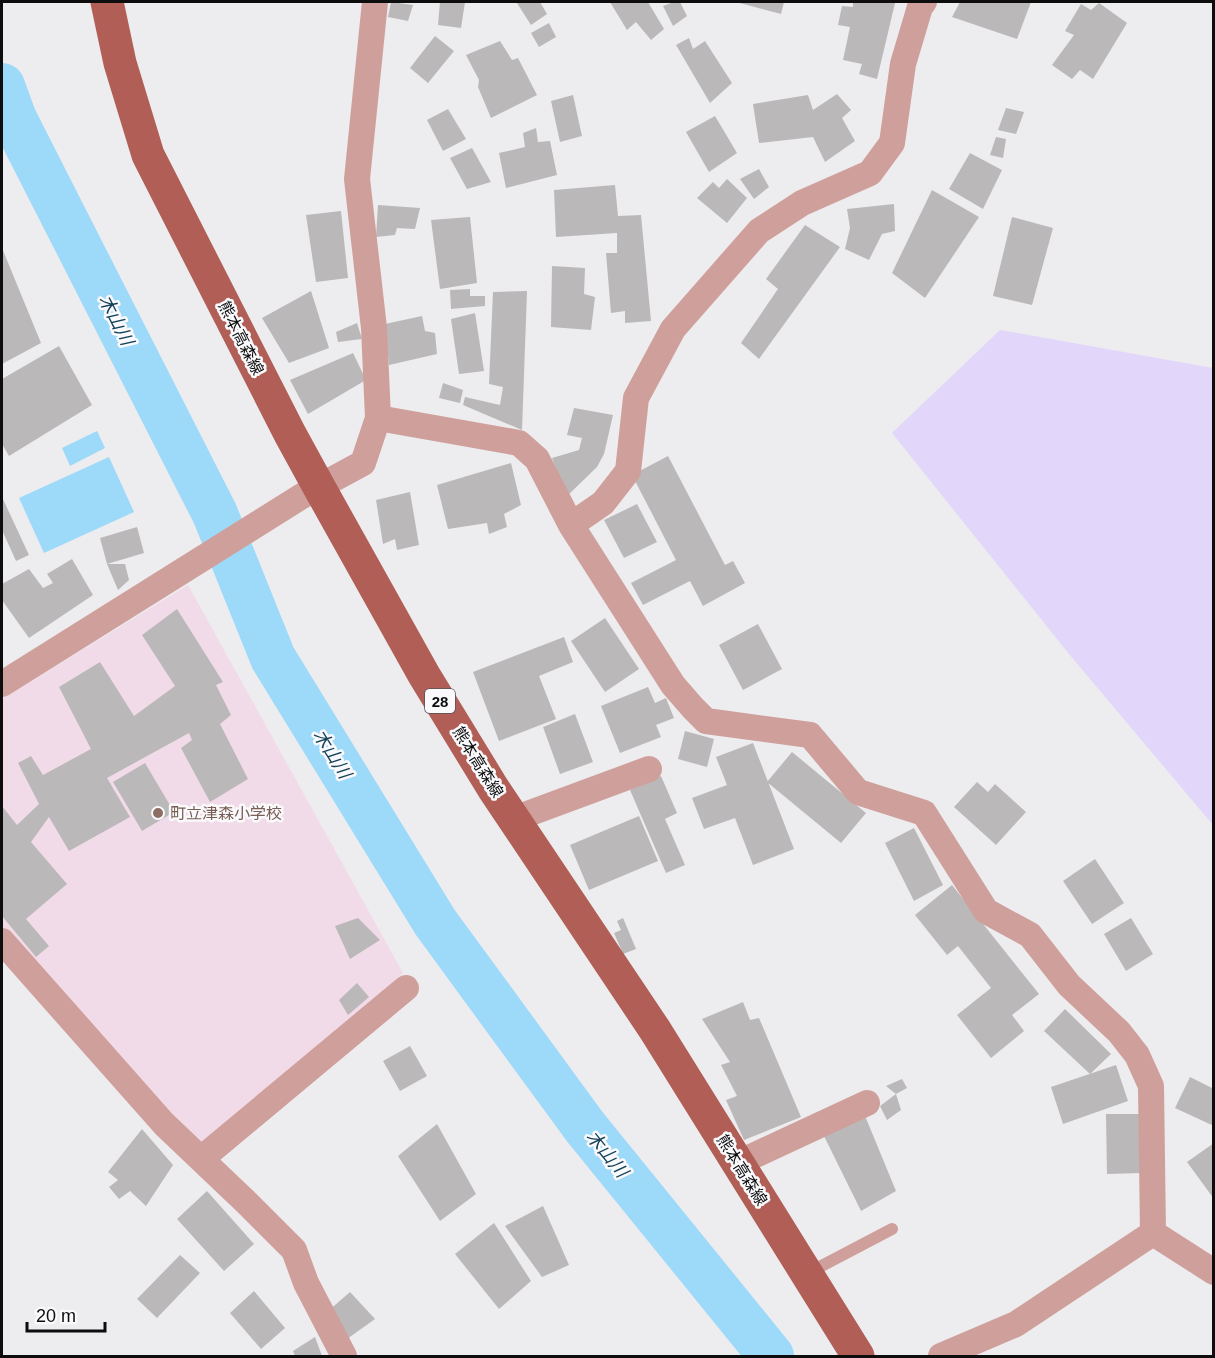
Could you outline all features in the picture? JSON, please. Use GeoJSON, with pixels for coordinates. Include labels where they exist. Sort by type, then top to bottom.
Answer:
{"type":"FeatureCollection","features":[{"type":"Feature","properties":{"kind":"main road","name":"熊本高森線"},"geometry":{"type":"LineString","coordinates":[[107,2],[120,63],[148,156],[274,402],[311,491],[514,819],[655,1030],[858,1356]]}},
{"type":"Feature","properties":{"kind":"street"},"geometry":{"type":"LineString","coordinates":[[2,684],[311,491],[363,463],[378,418],[374,328],[357,179],[375,2]]}},
{"type":"Feature","properties":{"kind":"street"},"geometry":{"type":"LineString","coordinates":[[571,525],[603,503],[628,471],[636,398],[673,329],[759,231],[802,203],[870,173],[892,143],[903,64],[920,7],[924,2]]}},
{"type":"Feature","properties":{"kind":"street"},"geometry":{"type":"LineString","coordinates":[[378,418],[519,443],[537,459],[571,525],[673,685],[706,721],[810,735],[858,792],[924,813],[986,911],[1030,935],[1069,985],[1119,1032],[1137,1055],[1151,1086],[1153,1233]]}},
{"type":"Feature","properties":{"kind":"street"},"geometry":{"type":"LineString","coordinates":[[514,819],[649,769]]}},
{"type":"Feature","properties":{"kind":"street"},"geometry":{"type":"LineString","coordinates":[[2,941],[164,1124],[294,1250],[306,1283],[344,1356]]}},
{"type":"Feature","properties":{"kind":"street"},"geometry":{"type":"LineString","coordinates":[[201,1159],[406,988]]}},
{"type":"Feature","properties":{"kind":"street"},"geometry":{"type":"LineString","coordinates":[[738,1163],[867,1103]]}},
{"type":"Feature","properties":{"kind":"street"},"geometry":{"type":"LineString","coordinates":[[1153,1233],[1214,1272]]}},
{"type":"Feature","properties":{"kind":"street"},"geometry":{"type":"LineString","coordinates":[[941,1356],[1016,1324],[1153,1233]]}},
{"type":"Feature","properties":{"kind":"lane"},"geometry":{"type":"LineString","coordinates":[[807,1274],[892,1229]]}},
{"type":"Feature","properties":{"kind":"shaded area"},"geometry":{"type":"Polygon","coordinates":[[[1000,330],[1213,368],[1213,825],[1069,654],[892,433],[1000,330]]]}},
{"type":"Feature","properties":{"kind":"shaded area","name":"町立津森小学校"},"geometry":{"type":"Polygon","coordinates":[[[188,585],[403,973],[201,1153],[2,927],[2,699],[188,585]]]}},
{"type":"Feature","properties":{"kind":"water"},"geometry":{"type":"Polygon","coordinates":[[[97,431],[105,448],[70,466],[62,448],[97,431]]]}},
{"type":"Feature","properties":{"kind":"water"},"geometry":{"type":"Polygon","coordinates":[[[109,457],[134,512],[44,553],[19,498],[109,457]]]}},
{"type":"Feature","properties":{"kind":"building"},"geometry":{"type":"Polygon","coordinates":[[[391,2],[413,5],[408,21],[388,17],[391,2]]]}},
{"type":"Feature","properties":{"kind":"building"},"geometry":{"type":"Polygon","coordinates":[[[440,2],[465,2],[461,28],[438,25],[440,2]]]}},
{"type":"Feature","properties":{"kind":"building"},"geometry":{"type":"Polygon","coordinates":[[[540,2],[547,14],[531,25],[517,3],[540,2]]]}},
{"type":"Feature","properties":{"kind":"building"},"geometry":{"type":"Polygon","coordinates":[[[610,2],[648,2],[664,29],[651,40],[636,22],[627,30],[610,2]]]}},
{"type":"Feature","properties":{"kind":"building"},"geometry":{"type":"Polygon","coordinates":[[[680,2],[687,16],[673,26],[663,6],[680,2]]]}},
{"type":"Feature","properties":{"kind":"building"},"geometry":{"type":"Polygon","coordinates":[[[736,2],[784,2],[781,14],[736,2]]]}},
{"type":"Feature","properties":{"kind":"building"},"geometry":{"type":"Polygon","coordinates":[[[853,2],[895,3],[877,79],[859,74],[862,64],[843,60],[850,27],[838,25],[842,6],[853,7],[853,2]]]}},
{"type":"Feature","properties":{"kind":"building"},"geometry":{"type":"Polygon","coordinates":[[[960,2],[1031,2],[1017,39],[952,17],[960,2]]]}},
{"type":"Feature","properties":{"kind":"building"},"geometry":{"type":"Polygon","coordinates":[[[1099,3],[1127,23],[1093,79],[1080,70],[1072,79],[1052,65],[1074,35],[1065,31],[1081,4],[1091,10],[1099,3]]]}},
{"type":"Feature","properties":{"kind":"building"},"geometry":{"type":"Polygon","coordinates":[[[549,23],[556,37],[539,47],[531,33],[549,23]]]}},
{"type":"Feature","properties":{"kind":"building"},"geometry":{"type":"Polygon","coordinates":[[[435,36],[454,51],[428,83],[410,68],[435,36]]]}},
{"type":"Feature","properties":{"kind":"building"},"geometry":{"type":"Polygon","coordinates":[[[689,38],[693,49],[705,41],[732,83],[710,103],[676,45],[689,38]]]}},
{"type":"Feature","properties":{"kind":"building"},"geometry":{"type":"Polygon","coordinates":[[[500,41],[512,60],[518,58],[537,95],[491,118],[478,87],[479,80],[466,55],[500,41]]]}},
{"type":"Feature","properties":{"kind":"building"},"geometry":{"type":"Polygon","coordinates":[[[837,94],[851,110],[842,118],[855,141],[825,162],[813,137],[759,143],[753,104],[808,95],[813,110],[837,94]]]}},
{"type":"Feature","properties":{"kind":"building"},"geometry":{"type":"Polygon","coordinates":[[[573,95],[582,136],[560,142],[551,101],[573,95]]]}},
{"type":"Feature","properties":{"kind":"building"},"geometry":{"type":"Polygon","coordinates":[[[1006,108],[1024,112],[1016,134],[998,130],[1006,108]]]}},
{"type":"Feature","properties":{"kind":"building"},"geometry":{"type":"Polygon","coordinates":[[[448,109],[466,139],[443,151],[427,120],[448,109]]]}},
{"type":"Feature","properties":{"kind":"building"},"geometry":{"type":"Polygon","coordinates":[[[715,116],[737,153],[709,172],[686,132],[715,116]]]}},
{"type":"Feature","properties":{"kind":"building"},"geometry":{"type":"Polygon","coordinates":[[[536,128],[538,142],[550,141],[557,175],[506,188],[499,153],[525,147],[523,133],[536,128]]]}},
{"type":"Feature","properties":{"kind":"building"},"geometry":{"type":"Polygon","coordinates":[[[996,137],[1006,139],[1003,158],[990,155],[996,137]]]}},
{"type":"Feature","properties":{"kind":"building"},"geometry":{"type":"Polygon","coordinates":[[[472,148],[491,182],[467,189],[450,158],[472,148]]]}},
{"type":"Feature","properties":{"kind":"building"},"geometry":{"type":"Polygon","coordinates":[[[970,153],[1002,170],[983,209],[949,189],[970,153]]]}},
{"type":"Feature","properties":{"kind":"building"},"geometry":{"type":"Polygon","coordinates":[[[759,169],[769,187],[754,199],[740,179],[759,169]]]}},
{"type":"Feature","properties":{"kind":"building"},"geometry":{"type":"Polygon","coordinates":[[[727,179],[747,198],[727,223],[697,198],[713,182],[719,188],[727,179]]]}},
{"type":"Feature","properties":{"kind":"building"},"geometry":{"type":"Polygon","coordinates":[[[615,185],[618,216],[641,215],[651,321],[625,323],[625,311],[611,313],[606,253],[617,253],[617,233],[556,237],[554,190],[615,185]]]}},
{"type":"Feature","properties":{"kind":"building"},"geometry":{"type":"Polygon","coordinates":[[[932,190],[979,217],[925,298],[892,273],[932,190]]]}},
{"type":"Feature","properties":{"kind":"building"},"geometry":{"type":"Polygon","coordinates":[[[894,204],[895,231],[882,234],[869,260],[845,249],[850,228],[847,209],[894,204]]]}},
{"type":"Feature","properties":{"kind":"building"},"geometry":{"type":"Polygon","coordinates":[[[378,205],[420,208],[415,229],[397,228],[395,235],[376,237],[378,205]]]}},
{"type":"Feature","properties":{"kind":"building"},"geometry":{"type":"Polygon","coordinates":[[[341,211],[348,278],[316,282],[306,215],[341,211]]]}},
{"type":"Feature","properties":{"kind":"building"},"geometry":{"type":"Polygon","coordinates":[[[470,217],[477,283],[440,289],[431,220],[470,217]]]}},
{"type":"Feature","properties":{"kind":"building"},"geometry":{"type":"Polygon","coordinates":[[[1012,217],[1053,228],[1032,305],[993,296],[1012,217]]]}},
{"type":"Feature","properties":{"kind":"building"},"geometry":{"type":"Polygon","coordinates":[[[805,225],[840,247],[759,359],[741,343],[778,289],[766,279],[805,225]]]}},
{"type":"Feature","properties":{"kind":"building"},"geometry":{"type":"Polygon","coordinates":[[[2,248],[41,343],[2,364],[2,248]]]}},
{"type":"Feature","properties":{"kind":"building"},"geometry":{"type":"Polygon","coordinates":[[[552,266],[585,268],[584,294],[595,297],[591,330],[551,327],[552,266]]]}},
{"type":"Feature","properties":{"kind":"building"},"geometry":{"type":"Polygon","coordinates":[[[470,289],[470,296],[485,296],[485,306],[451,309],[450,290],[470,289]]]}},
{"type":"Feature","properties":{"kind":"building"},"geometry":{"type":"Polygon","coordinates":[[[311,291],[329,348],[289,363],[262,318],[311,291]]]}},
{"type":"Feature","properties":{"kind":"building"},"geometry":{"type":"Polygon","coordinates":[[[527,291],[522,430],[463,405],[465,397],[500,405],[503,387],[489,384],[493,292],[527,291]]]}},
{"type":"Feature","properties":{"kind":"building"},"geometry":{"type":"Polygon","coordinates":[[[475,313],[484,371],[459,374],[451,319],[475,313]]]}},
{"type":"Feature","properties":{"kind":"building"},"geometry":{"type":"Polygon","coordinates":[[[422,316],[425,331],[435,333],[437,354],[389,365],[385,324],[422,316]]]}},
{"type":"Feature","properties":{"kind":"building"},"geometry":{"type":"Polygon","coordinates":[[[357,323],[362,339],[338,342],[336,332],[357,323]]]}},
{"type":"Feature","properties":{"kind":"building"},"geometry":{"type":"Polygon","coordinates":[[[59,346],[92,405],[9,456],[2,444],[2,379],[59,346]]]}},
{"type":"Feature","properties":{"kind":"building"},"geometry":{"type":"Polygon","coordinates":[[[353,353],[366,380],[308,414],[290,380],[353,353]]]}},
{"type":"Feature","properties":{"kind":"building"},"geometry":{"type":"Polygon","coordinates":[[[443,383],[463,390],[460,403],[439,398],[443,383]]]}},
{"type":"Feature","properties":{"kind":"building"},"geometry":{"type":"Polygon","coordinates":[[[574,408],[613,415],[604,454],[597,467],[566,497],[552,458],[579,450],[582,438],[567,435],[574,408]]]}},
{"type":"Feature","properties":{"kind":"building"},"geometry":{"type":"Polygon","coordinates":[[[668,456],[725,565],[733,561],[745,583],[703,606],[690,581],[643,605],[631,583],[676,560],[632,475],[668,456]]]}},
{"type":"Feature","properties":{"kind":"building"},"geometry":{"type":"Polygon","coordinates":[[[511,463],[521,505],[504,514],[507,527],[489,534],[487,523],[448,529],[437,485],[511,463]]]}},
{"type":"Feature","properties":{"kind":"building"},"geometry":{"type":"Polygon","coordinates":[[[410,492],[419,545],[397,550],[395,539],[383,544],[376,500],[410,492]]]}},
{"type":"Feature","properties":{"kind":"building"},"geometry":{"type":"Polygon","coordinates":[[[2,497],[29,555],[16,561],[2,530],[2,497]]]}},
{"type":"Feature","properties":{"kind":"building"},"geometry":{"type":"Polygon","coordinates":[[[637,504],[657,542],[624,558],[604,520],[637,504]]]}},
{"type":"Feature","properties":{"kind":"building"},"geometry":{"type":"Polygon","coordinates":[[[137,527],[144,553],[107,564],[100,538],[137,527]]]}},
{"type":"Feature","properties":{"kind":"building"},"geometry":{"type":"Polygon","coordinates":[[[72,559],[93,595],[29,638],[2,600],[2,584],[29,569],[43,588],[53,583],[47,574],[72,559]]]}},
{"type":"Feature","properties":{"kind":"building"},"geometry":{"type":"Polygon","coordinates":[[[107,564],[125,564],[129,580],[118,590],[107,564]]]}},
{"type":"Feature","properties":{"kind":"building"},"geometry":{"type":"Polygon","coordinates":[[[177,609],[223,682],[216,685],[231,715],[220,724],[248,779],[210,802],[181,748],[192,740],[189,733],[107,778],[130,817],[69,851],[49,817],[31,842],[67,884],[26,919],[49,946],[36,957],[2,916],[2,806],[17,825],[39,804],[18,763],[31,756],[43,775],[91,749],[59,687],[100,662],[134,716],[175,686],[142,635],[177,609]]]}},
{"type":"Feature","properties":{"kind":"building"},"geometry":{"type":"Polygon","coordinates":[[[605,618],[639,669],[605,692],[571,641],[605,618]]]}},
{"type":"Feature","properties":{"kind":"building"},"geometry":{"type":"Polygon","coordinates":[[[758,624],[782,669],[743,690],[719,645],[758,624]]]}},
{"type":"Feature","properties":{"kind":"building"},"geometry":{"type":"Polygon","coordinates":[[[564,637],[573,662],[539,676],[556,719],[499,741],[473,672],[564,637]]]}},
{"type":"Feature","properties":{"kind":"building"},"geometry":{"type":"Polygon","coordinates":[[[648,687],[655,703],[666,698],[674,718],[656,725],[661,737],[620,753],[601,706],[648,687]]]}},
{"type":"Feature","properties":{"kind":"building"},"geometry":{"type":"Polygon","coordinates":[[[575,714],[593,762],[560,774],[543,727],[575,714]]]}},
{"type":"Feature","properties":{"kind":"building"},"geometry":{"type":"Polygon","coordinates":[[[685,731],[714,739],[707,767],[678,759],[685,731]]]}},
{"type":"Feature","properties":{"kind":"building"},"geometry":{"type":"Polygon","coordinates":[[[753,743],[794,849],[753,865],[735,818],[704,829],[692,798],[727,785],[716,757],[753,743]]]}},
{"type":"Feature","properties":{"kind":"building"},"geometry":{"type":"Polygon","coordinates":[[[792,752],[866,813],[841,843],[767,782],[792,752]]]}},
{"type":"Feature","properties":{"kind":"building"},"geometry":{"type":"Polygon","coordinates":[[[145,763],[174,812],[142,831],[113,782],[145,763]]]}},
{"type":"Feature","properties":{"kind":"building"},"geometry":{"type":"Polygon","coordinates":[[[661,776],[677,813],[665,819],[685,865],[666,873],[630,790],[661,776]]]}},
{"type":"Feature","properties":{"kind":"building"},"geometry":{"type":"Polygon","coordinates":[[[977,782],[988,792],[995,784],[1026,812],[996,845],[954,807],[977,782]]]}},
{"type":"Feature","properties":{"kind":"building"},"geometry":{"type":"Polygon","coordinates":[[[639,816],[658,861],[589,890],[570,845],[639,816]]]}},
{"type":"Feature","properties":{"kind":"building"},"geometry":{"type":"Polygon","coordinates":[[[914,828],[943,885],[914,901],[885,843],[914,828]]]}},
{"type":"Feature","properties":{"kind":"building"},"geometry":{"type":"Polygon","coordinates":[[[1095,859],[1124,903],[1092,924],[1063,881],[1095,859]]]}},
{"type":"Feature","properties":{"kind":"building"},"geometry":{"type":"Polygon","coordinates":[[[952,885],[1039,994],[1012,1015],[1024,1031],[991,1058],[957,1015],[991,988],[958,946],[947,955],[915,915],[952,885]]]}},
{"type":"Feature","properties":{"kind":"building"},"geometry":{"type":"Polygon","coordinates":[[[358,918],[380,940],[350,959],[335,926],[358,918]]]}},
{"type":"Feature","properties":{"kind":"building"},"geometry":{"type":"Polygon","coordinates":[[[623,918],[636,949],[623,954],[614,933],[621,930],[617,921],[623,918]]]}},
{"type":"Feature","properties":{"kind":"building"},"geometry":{"type":"Polygon","coordinates":[[[1131,918],[1153,954],[1126,971],[1104,934],[1131,918]]]}},
{"type":"Feature","properties":{"kind":"building"},"geometry":{"type":"Polygon","coordinates":[[[357,983],[369,997],[348,1015],[339,1000],[357,983]]]}},
{"type":"Feature","properties":{"kind":"building"},"geometry":{"type":"Polygon","coordinates":[[[743,1002],[750,1020],[759,1018],[801,1117],[744,1140],[726,1100],[737,1096],[721,1065],[730,1062],[702,1019],[743,1002]]]}},
{"type":"Feature","properties":{"kind":"building"},"geometry":{"type":"Polygon","coordinates":[[[1065,1009],[1111,1054],[1090,1074],[1044,1031],[1065,1009]]]}},
{"type":"Feature","properties":{"kind":"building"},"geometry":{"type":"Polygon","coordinates":[[[410,1046],[427,1076],[400,1091],[383,1061],[410,1046]]]}},
{"type":"Feature","properties":{"kind":"building"},"geometry":{"type":"Polygon","coordinates":[[[1116,1065],[1128,1101],[1063,1124],[1051,1087],[1116,1065]]]}},
{"type":"Feature","properties":{"kind":"building"},"geometry":{"type":"Polygon","coordinates":[[[1190,1077],[1214,1089],[1214,1126],[1175,1108],[1190,1077]]]}},
{"type":"Feature","properties":{"kind":"building"},"geometry":{"type":"Polygon","coordinates":[[[902,1079],[907,1088],[896,1094],[886,1086],[902,1079]]]}},
{"type":"Feature","properties":{"kind":"building"},"geometry":{"type":"Polygon","coordinates":[[[896,1094],[901,1110],[887,1120],[880,1106],[896,1094]]]}},
{"type":"Feature","properties":{"kind":"building"},"geometry":{"type":"Polygon","coordinates":[[[863,1111],[896,1191],[861,1211],[822,1132],[863,1111]]]}},
{"type":"Feature","properties":{"kind":"building"},"geometry":{"type":"Polygon","coordinates":[[[1106,1114],[1143,1114],[1142,1173],[1107,1174],[1106,1114]]]}},
{"type":"Feature","properties":{"kind":"building"},"geometry":{"type":"Polygon","coordinates":[[[437,1124],[476,1194],[440,1221],[398,1156],[437,1124]]]}},
{"type":"Feature","properties":{"kind":"building"},"geometry":{"type":"Polygon","coordinates":[[[142,1129],[173,1165],[146,1206],[130,1191],[119,1199],[109,1187],[118,1180],[108,1172],[142,1129]]]}},
{"type":"Feature","properties":{"kind":"building"},"geometry":{"type":"Polygon","coordinates":[[[1214,1143],[1214,1199],[1187,1162],[1214,1143]]]}},
{"type":"Feature","properties":{"kind":"building"},"geometry":{"type":"Polygon","coordinates":[[[207,1191],[254,1244],[224,1271],[177,1219],[207,1191]]]}},
{"type":"Feature","properties":{"kind":"building"},"geometry":{"type":"Polygon","coordinates":[[[543,1206],[569,1265],[542,1277],[505,1226],[543,1206]]]}},
{"type":"Feature","properties":{"kind":"building"},"geometry":{"type":"Polygon","coordinates":[[[494,1223],[531,1281],[499,1309],[455,1254],[494,1223]]]}},
{"type":"Feature","properties":{"kind":"building"},"geometry":{"type":"Polygon","coordinates":[[[180,1255],[200,1273],[157,1318],[137,1299],[180,1255]]]}},
{"type":"Feature","properties":{"kind":"building"},"geometry":{"type":"Polygon","coordinates":[[[254,1291],[285,1328],[261,1349],[230,1313],[254,1291]]]}},
{"type":"Feature","properties":{"kind":"building"},"geometry":{"type":"Polygon","coordinates":[[[350,1292],[375,1319],[347,1339],[327,1312],[350,1292]]]}},
{"type":"Feature","properties":{"kind":"building"},"geometry":{"type":"Polygon","coordinates":[[[315,1337],[322,1356],[295,1356],[293,1351],[315,1337]]]}},
{"type":"Feature","properties":{"kind":"waterway","name":"木山川"},"geometry":{"type":"LineString","coordinates":[[2,86],[14,119],[215,514],[273,658],[435,922],[585,1127],[771,1356]]}},
{"type":"Feature","properties":{"kind":"place","name":"町立津森小学校"},"geometry":{"type":"Point","coordinates":[158,813]}}]}
